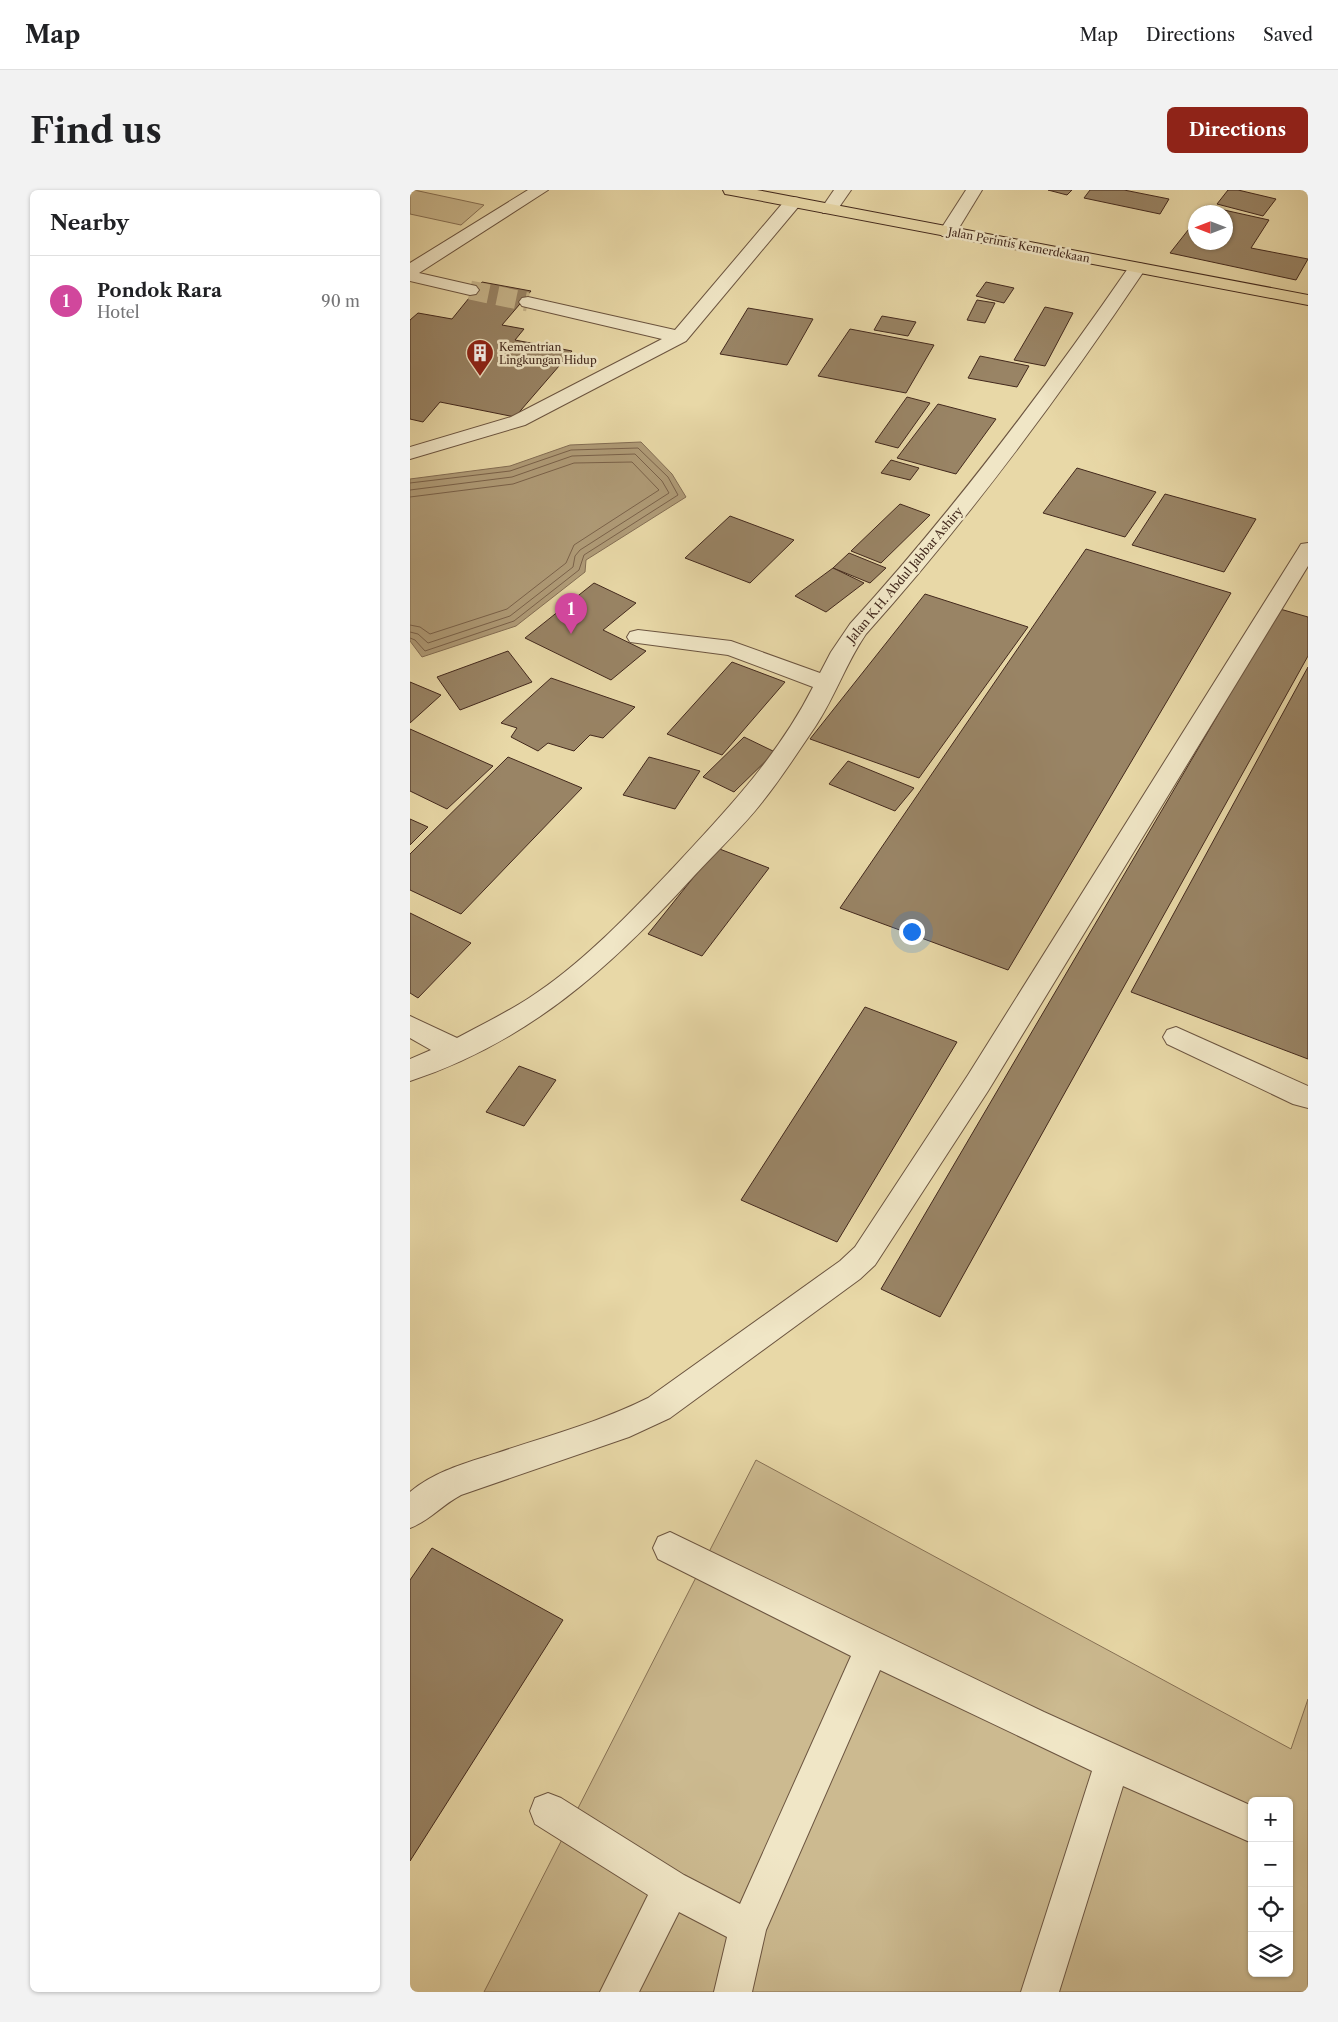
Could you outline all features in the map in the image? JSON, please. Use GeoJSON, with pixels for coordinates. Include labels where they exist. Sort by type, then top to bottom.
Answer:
{"type":"FeatureCollection","features":[{"type":"Feature","properties":{"kind":"highway","name":"Jalan Perintis Kemerdekaan"},"geometry":{"type":"LineString","coordinates":[[731,190],[1308,299]]}},
{"type":"Feature","properties":{"kind":"street"},"geometry":{"type":"LineString","coordinates":[[410,271],[540,190]]}},
{"type":"Feature","properties":{"kind":"street"},"geometry":{"type":"LineString","coordinates":[[829,209],[843,190]]}},
{"type":"Feature","properties":{"kind":"street"},"geometry":{"type":"LineString","coordinates":[[948,232],[974,190]]}},
{"type":"Feature","properties":{"kind":"street"},"geometry":{"type":"LineString","coordinates":[[410,453],[518,421],[679,337],[793,202]]}},
{"type":"Feature","properties":{"kind":"street","name":"Jalan K.H. Abdul Jabbar Ashiry"},"geometry":{"type":"LineString","coordinates":[[410,1070],[457,1051],[539,1004],[565,986],[638,921],[754,796],[808,720],[842,652],[858,629],[887,597],[993,469],[1071,365],[1137,268]]}},
{"type":"Feature","properties":{"kind":"street"},"geometry":{"type":"LineString","coordinates":[[410,276],[470,290]]}},
{"type":"Feature","properties":{"kind":"street"},"geometry":{"type":"LineString","coordinates":[[528,302],[679,337]]}},
{"type":"Feature","properties":{"kind":"street"},"geometry":{"type":"LineString","coordinates":[[410,1513],[433,1493],[452,1483],[630,1422],[659,1408],[850,1270],[865,1256],[978,1084],[1308,549]]}},
{"type":"Feature","properties":{"kind":"street"},"geometry":{"type":"LineString","coordinates":[[638,637],[731,648],[826,684]]}},
{"type":"Feature","properties":{"kind":"street"},"geometry":{"type":"LineString","coordinates":[[410,1026],[457,1051]]}},
{"type":"Feature","properties":{"kind":"street"},"geometry":{"type":"LineString","coordinates":[[1176,1037],[1308,1097]]}},
{"type":"Feature","properties":{"kind":"street"},"geometry":{"type":"LineString","coordinates":[[670,1548],[872,1649],[1112,1764],[1248,1823]]}},
{"type":"Feature","properties":{"kind":"street"},"geometry":{"type":"LineString","coordinates":[[733,1992],[748,1928],[872,1649]]}},
{"type":"Feature","properties":{"kind":"street"},"geometry":{"type":"LineString","coordinates":[[1040,1992],[1112,1764]]}},
{"type":"Feature","properties":{"kind":"street"},"geometry":{"type":"LineString","coordinates":[[548,1811],[671,1888],[748,1928]]}},
{"type":"Feature","properties":{"kind":"street"},"geometry":{"type":"LineString","coordinates":[[619,1992],[671,1888]]}},
{"type":"Feature","properties":{"kind":"shaded area"},"geometry":{"type":"Polygon","coordinates":[[[410,190],[484,205],[461,225],[410,214],[410,190]]]}},
{"type":"Feature","properties":{"kind":"shaded area"},"geometry":{"type":"Polygon","coordinates":[[[756,1460],[1291,1749],[1308,1699],[1308,1992],[484,1992],[756,1460]]]}},
{"type":"Feature","properties":{"kind":"water"},"geometry":{"type":"Polygon","coordinates":[[[641,442],[672,474],[686,497],[586,560],[585,572],[516,626],[422,657],[410,641],[410,479],[510,466],[570,445],[641,442]]]}},
{"type":"Feature","properties":{"kind":"building"},"geometry":{"type":"Polygon","coordinates":[[[1048,190],[1072,190],[1067,195],[1048,190]]]}},
{"type":"Feature","properties":{"kind":"building"},"geometry":{"type":"Polygon","coordinates":[[[1090,190],[1124,190],[1169,199],[1160,214],[1084,198],[1090,190]]]}},
{"type":"Feature","properties":{"kind":"building"},"geometry":{"type":"Polygon","coordinates":[[[1228,190],[1238,190],[1276,199],[1263,216],[1233,208],[1233,205],[1217,204],[1228,190]]]}},
{"type":"Feature","properties":{"kind":"building"},"geometry":{"type":"Polygon","coordinates":[[[1233,212],[1269,220],[1251,248],[1308,259],[1296,280],[1170,253],[1188,230],[1188,250],[1233,250],[1233,212]]]}},
{"type":"Feature","properties":{"kind":"building","name":"Kementrian Lingkungan Hidup"},"geometry":{"type":"Polygon","coordinates":[[[482,282],[531,291],[502,325],[524,329],[515,340],[572,351],[515,417],[440,402],[423,422],[410,419],[410,320],[418,313],[452,319],[482,282]]]}},
{"type":"Feature","properties":{"kind":"building"},"geometry":{"type":"Polygon","coordinates":[[[986,282],[1014,288],[1004,303],[976,296],[986,282]]]}},
{"type":"Feature","properties":{"kind":"building"},"geometry":{"type":"Polygon","coordinates":[[[977,300],[995,303],[985,323],[967,320],[977,300]]]}},
{"type":"Feature","properties":{"kind":"building"},"geometry":{"type":"Polygon","coordinates":[[[1045,307],[1073,313],[1045,366],[1014,360],[1045,307]]]}},
{"type":"Feature","properties":{"kind":"building"},"geometry":{"type":"Polygon","coordinates":[[[748,308],[813,319],[787,365],[720,354],[748,308]]]}},
{"type":"Feature","properties":{"kind":"building"},"geometry":{"type":"Polygon","coordinates":[[[882,316],[916,322],[908,336],[874,330],[882,316]]]}},
{"type":"Feature","properties":{"kind":"building"},"geometry":{"type":"Polygon","coordinates":[[[850,329],[934,345],[906,393],[818,376],[850,329]]]}},
{"type":"Feature","properties":{"kind":"building"},"geometry":{"type":"Polygon","coordinates":[[[980,356],[1029,366],[1017,387],[968,378],[980,356]]]}},
{"type":"Feature","properties":{"kind":"building"},"geometry":{"type":"Polygon","coordinates":[[[907,397],[930,403],[898,448],[875,442],[907,397]]]}},
{"type":"Feature","properties":{"kind":"building"},"geometry":{"type":"Polygon","coordinates":[[[938,404],[996,419],[956,474],[897,458],[938,404]]]}},
{"type":"Feature","properties":{"kind":"building"},"geometry":{"type":"Polygon","coordinates":[[[891,460],[919,468],[910,480],[881,473],[891,460]]]}},
{"type":"Feature","properties":{"kind":"building"},"geometry":{"type":"Polygon","coordinates":[[[1077,468],[1156,492],[1125,537],[1043,513],[1077,468]]]}},
{"type":"Feature","properties":{"kind":"building"},"geometry":{"type":"Polygon","coordinates":[[[1165,494],[1256,519],[1224,572],[1132,545],[1165,494]]]}},
{"type":"Feature","properties":{"kind":"building"},"geometry":{"type":"Polygon","coordinates":[[[900,504],[930,515],[881,563],[851,551],[900,504]]]}},
{"type":"Feature","properties":{"kind":"building"},"geometry":{"type":"Polygon","coordinates":[[[730,516],[794,540],[750,583],[685,558],[730,516]]]}},
{"type":"Feature","properties":{"kind":"building"},"geometry":{"type":"Polygon","coordinates":[[[1086,549],[1231,593],[1008,970],[840,908],[1086,549]]]}},
{"type":"Feature","properties":{"kind":"building"},"geometry":{"type":"Polygon","coordinates":[[[849,553],[886,568],[870,583],[833,568],[849,553]]]}},
{"type":"Feature","properties":{"kind":"building"},"geometry":{"type":"Polygon","coordinates":[[[833,568],[864,583],[826,612],[795,596],[833,568]]]}},
{"type":"Feature","properties":{"kind":"building"},"geometry":{"type":"Polygon","coordinates":[[[594,583],[636,603],[603,630],[646,651],[611,680],[525,638],[594,583]]]}},
{"type":"Feature","properties":{"kind":"building"},"geometry":{"type":"Polygon","coordinates":[[[925,594],[1028,627],[919,778],[810,739],[925,594]]]}},
{"type":"Feature","properties":{"kind":"building"},"geometry":{"type":"Polygon","coordinates":[[[1280,609],[1308,617],[1308,656],[940,1317],[881,1289],[1280,609]]]}},
{"type":"Feature","properties":{"kind":"building"},"geometry":{"type":"Polygon","coordinates":[[[508,651],[532,682],[460,710],[437,677],[508,651]]]}},
{"type":"Feature","properties":{"kind":"building"},"geometry":{"type":"Polygon","coordinates":[[[732,662],[785,682],[722,755],[667,734],[732,662]]]}},
{"type":"Feature","properties":{"kind":"building"},"geometry":{"type":"Polygon","coordinates":[[[1308,667],[1308,1059],[1131,992],[1308,667]]]}},
{"type":"Feature","properties":{"kind":"building"},"geometry":{"type":"Polygon","coordinates":[[[551,678],[635,707],[603,738],[590,735],[574,751],[548,743],[538,751],[511,737],[517,728],[501,723],[551,678]]]}},
{"type":"Feature","properties":{"kind":"building"},"geometry":{"type":"Polygon","coordinates":[[[410,682],[441,695],[410,723],[410,682]]]}},
{"type":"Feature","properties":{"kind":"building"},"geometry":{"type":"Polygon","coordinates":[[[410,729],[493,766],[447,809],[410,791],[410,729]]]}},
{"type":"Feature","properties":{"kind":"building"},"geometry":{"type":"Polygon","coordinates":[[[744,737],[775,752],[734,792],[703,777],[744,737]]]}},
{"type":"Feature","properties":{"kind":"building"},"geometry":{"type":"Polygon","coordinates":[[[508,757],[582,788],[461,914],[410,890],[410,854],[508,757]]]}},
{"type":"Feature","properties":{"kind":"building"},"geometry":{"type":"Polygon","coordinates":[[[649,757],[700,771],[675,809],[623,795],[649,757]]]}},
{"type":"Feature","properties":{"kind":"building"},"geometry":{"type":"Polygon","coordinates":[[[848,761],[914,788],[895,811],[829,784],[848,761]]]}},
{"type":"Feature","properties":{"kind":"building"},"geometry":{"type":"Polygon","coordinates":[[[410,819],[428,827],[410,845],[410,819]]]}},
{"type":"Feature","properties":{"kind":"building"},"geometry":{"type":"Polygon","coordinates":[[[717,848],[769,868],[702,956],[648,934],[717,848]]]}},
{"type":"Feature","properties":{"kind":"building"},"geometry":{"type":"Polygon","coordinates":[[[410,913],[471,943],[418,998],[410,993],[410,913]]]}},
{"type":"Feature","properties":{"kind":"building"},"geometry":{"type":"Polygon","coordinates":[[[865,1007],[957,1042],[837,1242],[741,1200],[865,1007]]]}},
{"type":"Feature","properties":{"kind":"building"},"geometry":{"type":"Polygon","coordinates":[[[519,1066],[556,1080],[524,1126],[486,1112],[519,1066]]]}},
{"type":"Feature","properties":{"kind":"building"},"geometry":{"type":"Polygon","coordinates":[[[432,1548],[563,1620],[410,1861],[410,1580],[432,1548]]]}},
{"type":"Feature","properties":{"kind":"tunnel"},"geometry":{"type":"LineString","coordinates":[[470,290],[528,302]]}},
{"type":"Feature","properties":{"kind":"place","name":"Kementrian Lingkungan Hidup"},"geometry":{"type":"Point","coordinates":[480,377]}},
{"type":"Feature","properties":{"kind":"place","name":"Pondok Rara"},"geometry":{"type":"Point","coordinates":[571,634]}}]}
